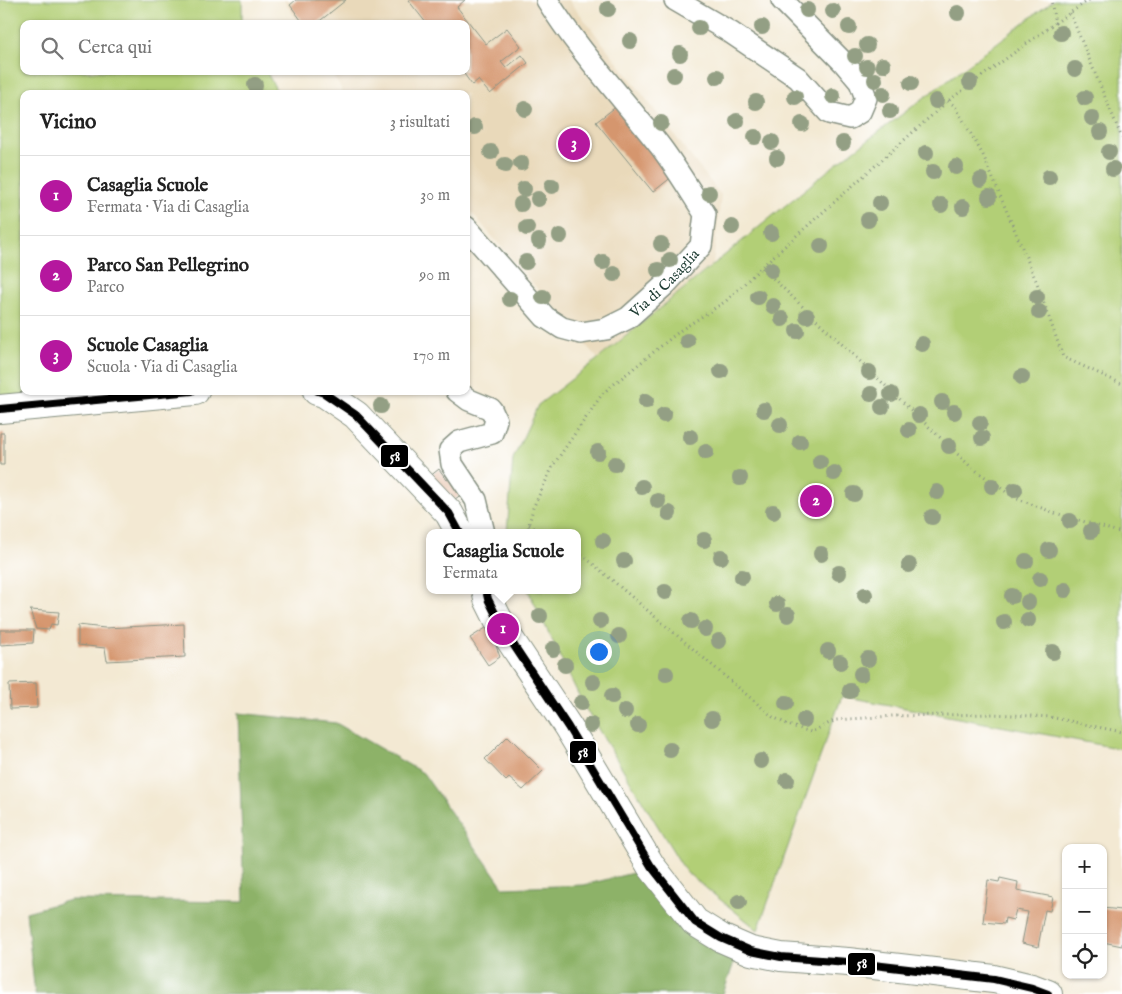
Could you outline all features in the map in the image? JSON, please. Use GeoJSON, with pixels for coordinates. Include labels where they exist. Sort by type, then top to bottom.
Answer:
{"type":"FeatureCollection","features":[{"type":"Feature","properties":{"kind":"street","name":"Via di Casaglia"},"geometry":{"type":"LineString","coordinates":[[470,232],[545,317],[562,328],[581,333],[606,329],[628,318],[667,283],[701,246],[705,214],[662,148],[597,71],[560,22],[547,0]]}},
{"type":"Feature","properties":{"kind":"street"},"geometry":{"type":"LineString","coordinates":[[675,0],[730,32],[798,78],[829,112],[850,118],[860,112],[866,98],[860,82],[844,63],[782,0]]}},
{"type":"Feature","properties":{"kind":"street"},"geometry":{"type":"LineString","coordinates":[[0,409],[152,395]]}},
{"type":"Feature","properties":{"kind":"street"},"geometry":{"type":"LineString","coordinates":[[327,395],[356,415],[449,512],[458,529]]}},
{"type":"Feature","properties":{"kind":"street"},"geometry":{"type":"LineString","coordinates":[[462,395],[469,400],[492,409],[496,420],[492,433],[459,442],[450,450],[452,464],[476,500],[483,529]]}},
{"type":"Feature","properties":{"kind":"street"},"geometry":{"type":"LineString","coordinates":[[487,594],[503,629],[568,727],[651,866],[695,922],[721,938],[751,950],[781,957],[848,962],[994,979],[1048,994]]}},
{"type":"Feature","properties":{"kind":"path"},"geometry":{"type":"LineString","coordinates":[[1051,0],[1054,23]]}},
{"type":"Feature","properties":{"kind":"path"},"geometry":{"type":"LineString","coordinates":[[528,529],[533,508],[554,464],[603,393],[681,330],[726,301],[948,101],[1054,23],[1089,0]]}},
{"type":"Feature","properties":{"kind":"path"},"geometry":{"type":"LineString","coordinates":[[1070,13],[1122,138]]}},
{"type":"Feature","properties":{"kind":"path"},"geometry":{"type":"LineString","coordinates":[[948,101],[955,106],[983,155],[1037,283],[1063,357],[1122,384]]}},
{"type":"Feature","properties":{"kind":"path"},"geometry":{"type":"LineString","coordinates":[[762,268],[971,467],[1015,498],[1055,513],[1122,533]]}},
{"type":"Feature","properties":{"kind":"path"},"geometry":{"type":"LineString","coordinates":[[529,525],[536,529]]}},
{"type":"Feature","properties":{"kind":"path"},"geometry":{"type":"LineString","coordinates":[[581,555],[773,717],[791,726],[811,732],[836,720],[892,716],[993,714],[1050,718],[1122,732]]}},
{"type":"Feature","properties":{"kind":"shaded area"},"geometry":{"type":"Polygon","coordinates":[[[284,0],[569,0],[721,195],[713,264],[598,359],[470,211],[470,90],[341,90],[333,75],[470,75],[470,20],[296,20],[284,0]]]}},
{"type":"Feature","properties":{"kind":"green space"},"geometry":{"type":"Polygon","coordinates":[[[0,0],[242,0],[242,20],[20,20],[20,75],[268,75],[276,90],[20,90],[20,395],[118,395],[0,404],[0,0]]]}},
{"type":"Feature","properties":{"kind":"green space"},"geometry":{"type":"Polygon","coordinates":[[[1054,0],[1122,0],[1122,749],[842,696],[758,930],[686,872],[584,706],[530,594],[581,594],[581,529],[507,529],[513,459],[538,405],[598,359],[836,164],[1054,0]]]}},
{"type":"Feature","properties":{"kind":"green space"},"geometry":{"type":"Polygon","coordinates":[[[238,713],[336,723],[423,773],[504,888],[584,885],[645,870],[738,951],[723,994],[35,994],[26,912],[70,900],[244,902],[238,713]]]}},
{"type":"Feature","properties":{"kind":"building"},"geometry":{"type":"Polygon","coordinates":[[[296,0],[346,0],[321,20],[301,20],[290,5],[296,0]]]}},
{"type":"Feature","properties":{"kind":"building"},"geometry":{"type":"Polygon","coordinates":[[[408,0],[465,0],[457,7],[467,20],[424,20],[408,0]]]}},
{"type":"Feature","properties":{"kind":"building"},"geometry":{"type":"Polygon","coordinates":[[[470,24],[486,44],[507,28],[521,46],[501,62],[506,68],[522,55],[528,63],[490,94],[478,80],[472,85],[465,75],[470,75],[470,24]]]}},
{"type":"Feature","properties":{"kind":"building"},"geometry":{"type":"Polygon","coordinates":[[[617,106],[673,176],[653,192],[596,122],[617,106]]]}},
{"type":"Feature","properties":{"kind":"building"},"geometry":{"type":"Polygon","coordinates":[[[0,433],[4,433],[4,465],[0,465],[0,433]]]}},
{"type":"Feature","properties":{"kind":"building"},"geometry":{"type":"Polygon","coordinates":[[[439,469],[447,480],[451,478],[462,494],[451,502],[429,477],[439,469]]]}},
{"type":"Feature","properties":{"kind":"building"},"geometry":{"type":"Polygon","coordinates":[[[30,610],[59,612],[57,625],[51,624],[49,630],[36,629],[30,610]]]}},
{"type":"Feature","properties":{"kind":"building"},"geometry":{"type":"Polygon","coordinates":[[[184,624],[185,657],[107,661],[105,648],[78,645],[78,625],[105,628],[184,624]]]}},
{"type":"Feature","properties":{"kind":"building"},"geometry":{"type":"Polygon","coordinates":[[[489,626],[500,657],[488,665],[470,638],[489,626]]]}},
{"type":"Feature","properties":{"kind":"building"},"geometry":{"type":"Polygon","coordinates":[[[0,630],[34,630],[33,643],[0,645],[0,630]]]}},
{"type":"Feature","properties":{"kind":"building"},"geometry":{"type":"Polygon","coordinates":[[[36,683],[37,708],[10,709],[9,684],[36,683]]]}},
{"type":"Feature","properties":{"kind":"building"},"geometry":{"type":"Polygon","coordinates":[[[508,736],[543,771],[523,790],[509,778],[506,781],[485,759],[508,736]]]}},
{"type":"Feature","properties":{"kind":"building"},"geometry":{"type":"Polygon","coordinates":[[[1000,878],[1018,882],[1017,890],[1053,897],[1050,911],[1045,910],[1038,947],[1022,943],[1028,912],[1016,910],[1013,920],[1005,918],[1004,924],[983,922],[988,880],[999,882],[1000,878]]]}},
{"type":"Feature","properties":{"kind":"building"},"geometry":{"type":"Polygon","coordinates":[[[1107,908],[1122,910],[1122,946],[1107,943],[1107,908]]]}},
{"type":"Feature","properties":{"kind":"transit line","name":"58"},"geometry":{"type":"LineString","coordinates":[[0,409],[149,395]]}},
{"type":"Feature","properties":{"kind":"transit line","name":"58"},"geometry":{"type":"LineString","coordinates":[[327,395],[356,415],[449,513],[458,529]]}},
{"type":"Feature","properties":{"kind":"transit line","name":"58"},"geometry":{"type":"LineString","coordinates":[[487,594],[503,629],[568,727],[651,866],[695,922],[721,938],[751,951],[781,957],[848,962],[994,979],[1048,994]]}},
{"type":"Feature","properties":{"kind":"place","name":"Scuole Casaglia"},"geometry":{"type":"Point","coordinates":[574,144]}},
{"type":"Feature","properties":{"kind":"place","name":"Parco San Pellegrino"},"geometry":{"type":"Point","coordinates":[816,501]}},
{"type":"Feature","properties":{"kind":"place","name":"Casaglia Scuole"},"geometry":{"type":"Point","coordinates":[503,629]}}]}
